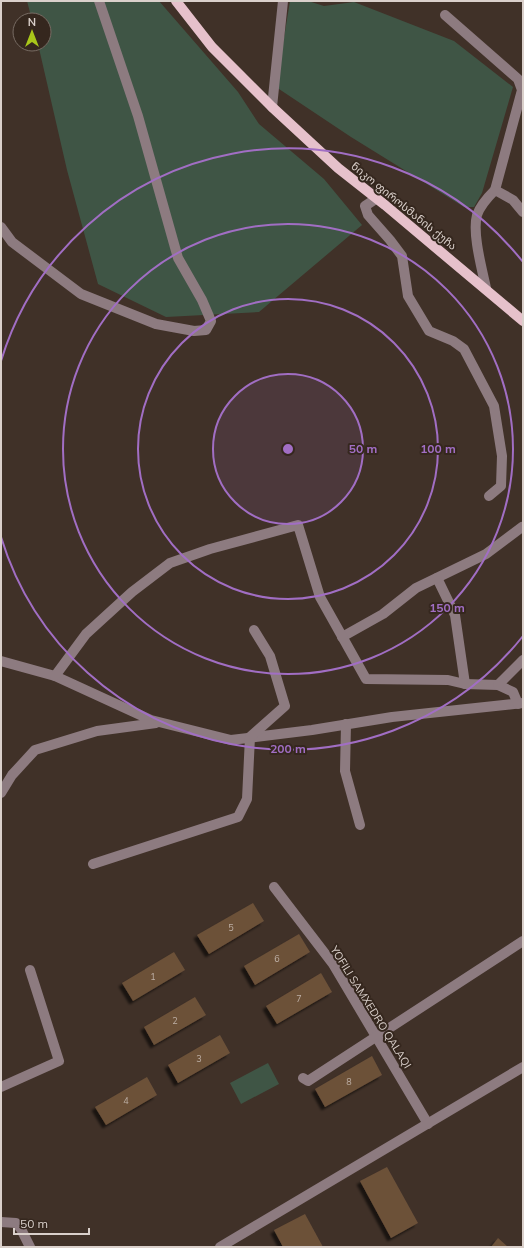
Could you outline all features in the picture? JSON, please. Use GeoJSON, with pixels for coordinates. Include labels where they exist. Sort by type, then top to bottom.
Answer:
{"type":"FeatureCollection","features":[{"type":"Feature","properties":{"kind":"main road","name":"ნიკო ფიროსმანის ქუჩა"},"geometry":{"type":"LineString","coordinates":[[176,1],[212,47],[272,107],[338,168],[378,198],[486,288],[523,321]]}},
{"type":"Feature","properties":{"kind":"street"},"geometry":{"type":"LineString","coordinates":[[1,227],[12,242],[81,294],[156,324],[194,332],[206,330],[210,321],[202,300],[178,258],[138,116],[100,1]]}},
{"type":"Feature","properties":{"kind":"street"},"geometry":{"type":"LineString","coordinates":[[272,107],[284,1]]}},
{"type":"Feature","properties":{"kind":"street"},"geometry":{"type":"LineString","coordinates":[[445,15],[518,79],[522,90],[495,190],[487,198],[478,214],[475,228],[486,288]]}},
{"type":"Feature","properties":{"kind":"street"},"geometry":{"type":"LineString","coordinates":[[495,190],[512,200],[523,212]]}},
{"type":"Feature","properties":{"kind":"street"},"geometry":{"type":"LineString","coordinates":[[378,198],[365,206],[368,215],[402,256],[408,296],[429,331],[453,341],[464,349],[494,406],[502,456],[501,486],[489,496]]}},
{"type":"Feature","properties":{"kind":"street"},"geometry":{"type":"LineString","coordinates":[[1,661],[55,676],[151,720],[231,740],[392,717],[520,703],[513,692],[498,685],[465,684],[448,680],[366,679],[320,597],[298,525],[210,549],[170,563],[132,592],[86,634],[55,676]]}},
{"type":"Feature","properties":{"kind":"street"},"geometry":{"type":"LineString","coordinates":[[342,637],[383,614],[416,588],[486,554],[522,527],[523,528]]}},
{"type":"Feature","properties":{"kind":"street"},"geometry":{"type":"LineString","coordinates":[[436,578],[455,615],[465,684]]}},
{"type":"Feature","properties":{"kind":"street"},"geometry":{"type":"LineString","coordinates":[[93,864],[238,817],[247,799],[250,737],[285,706],[270,656],[254,630]]}},
{"type":"Feature","properties":{"kind":"street"},"geometry":{"type":"LineString","coordinates":[[498,685],[523,660]]}},
{"type":"Feature","properties":{"kind":"street"},"geometry":{"type":"LineString","coordinates":[[1,794],[12,775],[35,750],[97,731],[160,722]]}},
{"type":"Feature","properties":{"kind":"street"},"geometry":{"type":"LineString","coordinates":[[346,724],[345,771],[360,825]]}},
{"type":"Feature","properties":{"kind":"street","name":"YOFILI SAMXEDRO QALAQI"},"geometry":{"type":"LineString","coordinates":[[274,887],[333,964],[428,1124]]}},
{"type":"Feature","properties":{"kind":"street","name":"YOFILI SAMXEDRO QALAQI"},"geometry":{"type":"LineString","coordinates":[[303,1078],[308,1081],[523,941]]}},
{"type":"Feature","properties":{"kind":"street"},"geometry":{"type":"LineString","coordinates":[[1,1087],[59,1061],[30,970]]}},
{"type":"Feature","properties":{"kind":"street"},"geometry":{"type":"LineString","coordinates":[[220,1247],[523,1067]]}},
{"type":"Feature","properties":{"kind":"street"},"geometry":{"type":"LineString","coordinates":[[1,1222],[9,1221],[16,1223],[21,1229],[30,1247]]}},
{"type":"Feature","properties":{"kind":"green space"},"geometry":{"type":"Polygon","coordinates":[[[27,1],[159,1],[238,92],[259,124],[324,179],[362,225],[259,312],[166,317],[98,284],[67,170],[40,52],[52,52],[52,12],[30,12],[27,1]]]}},
{"type":"Feature","properties":{"kind":"green space"},"geometry":{"type":"Polygon","coordinates":[[[290,1],[308,1],[324,6],[354,2],[454,41],[513,87],[482,193],[474,207],[464,207],[351,137],[276,87],[290,1]]]}},
{"type":"Feature","properties":{"kind":"green space"},"geometry":{"type":"Polygon","coordinates":[[[268,1063],[279,1084],[241,1104],[230,1083],[268,1063]]]}},
{"type":"Feature","properties":{"kind":"building"},"geometry":{"type":"Polygon","coordinates":[[[253,903],[264,921],[209,954],[197,935],[253,903]]]}},
{"type":"Feature","properties":{"kind":"building"},"geometry":{"type":"Polygon","coordinates":[[[299,934],[310,952],[255,985],[244,966],[299,934]]]}},
{"type":"Feature","properties":{"kind":"building"},"geometry":{"type":"Polygon","coordinates":[[[174,952],[185,970],[133,1001],[122,983],[174,952]]]}},
{"type":"Feature","properties":{"kind":"building"},"geometry":{"type":"Polygon","coordinates":[[[321,973],[332,992],[277,1024],[266,1006],[321,973]]]}},
{"type":"Feature","properties":{"kind":"building"},"geometry":{"type":"Polygon","coordinates":[[[195,997],[206,1015],[154,1045],[144,1027],[195,997]]]}},
{"type":"Feature","properties":{"kind":"building"},"geometry":{"type":"Polygon","coordinates":[[[220,1035],[230,1053],[178,1083],[168,1065],[220,1035]]]}},
{"type":"Feature","properties":{"kind":"building"},"geometry":{"type":"Polygon","coordinates":[[[372,1056],[382,1075],[325,1107],[315,1089],[372,1056]]]}},
{"type":"Feature","properties":{"kind":"building"},"geometry":{"type":"Polygon","coordinates":[[[147,1077],[157,1095],[106,1125],[95,1107],[147,1077]]]}},
{"type":"Feature","properties":{"kind":"building"},"geometry":{"type":"Polygon","coordinates":[[[387,1167],[418,1223],[391,1238],[360,1181],[387,1167]]]}},
{"type":"Feature","properties":{"kind":"building"},"geometry":{"type":"Polygon","coordinates":[[[305,1214],[323,1247],[283,1247],[274,1230],[305,1214]]]}},
{"type":"Feature","properties":{"kind":"building"},"geometry":{"type":"Polygon","coordinates":[[[498,1238],[508,1247],[491,1247],[498,1238]]]}}]}
